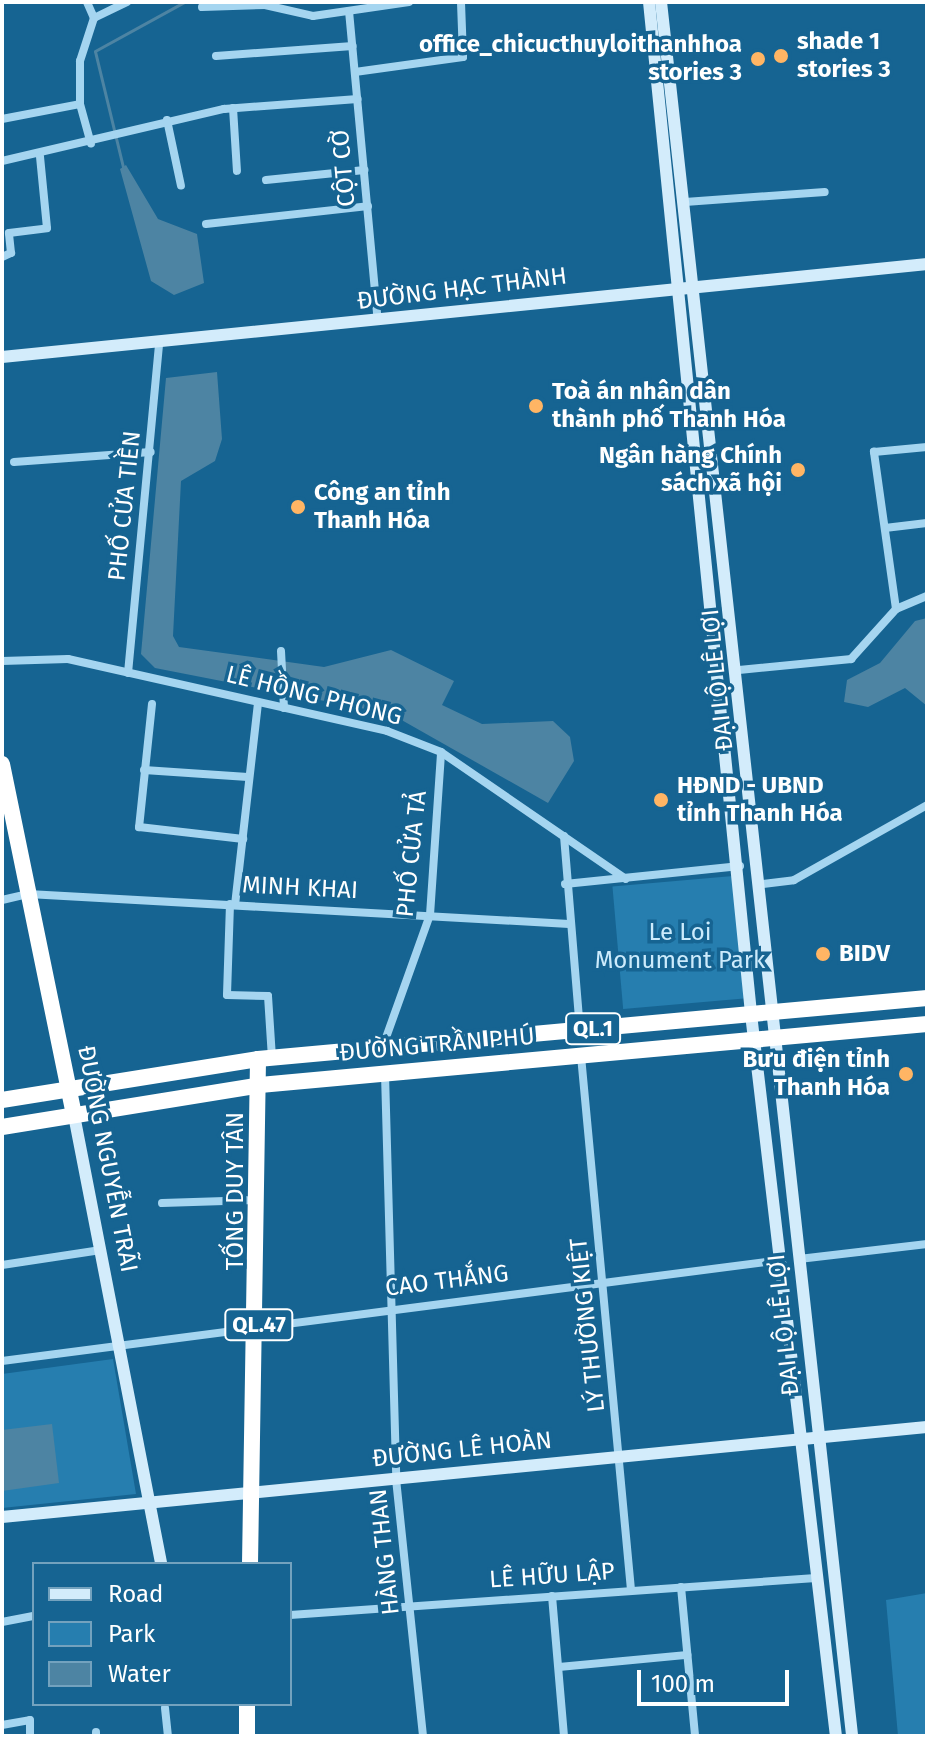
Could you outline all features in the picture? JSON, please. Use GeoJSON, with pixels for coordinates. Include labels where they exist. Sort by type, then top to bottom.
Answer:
{"type":"FeatureCollection","features":[{"type":"Feature","properties":{"kind":"highway","name":"ĐƯỜNG NGUYỄN TRÃI"},"geometry":{"type":"LineString","coordinates":[[2,764],[73,1110]]}},
{"type":"Feature","properties":{"kind":"highway","name":"ĐƯỜNG TRẦN PHÚ"},"geometry":{"type":"LineString","coordinates":[[2,1100],[67,1085],[265,1058],[927,998]]}},
{"type":"Feature","properties":{"kind":"highway","name":"ĐƯỜNG TRẦN PHÚ"},"geometry":{"type":"LineString","coordinates":[[2,1127],[73,1110],[260,1085],[927,1024]]}},
{"type":"Feature","properties":{"kind":"highway"},"geometry":{"type":"LineString","coordinates":[[382,1049],[385,1074]]}},
{"type":"Feature","properties":{"kind":"highway","name":"TỐNG DUY TÂN"},"geometry":{"type":"LineString","coordinates":[[250,1562],[262,1200],[260,1085],[265,1058]]}},
{"type":"Feature","properties":{"kind":"highway"},"geometry":{"type":"LineString","coordinates":[[247,1706],[247,1736]]}},
{"type":"Feature","properties":{"kind":"main road","name":"ĐẠI LỘ LÊ LỢI"},"geometry":{"type":"LineString","coordinates":[[655,6],[685,202],[739,670],[780,1038],[818,1442],[852,1736]]}},
{"type":"Feature","properties":{"kind":"main road","name":"ĐẠI LỘ LÊ LỢI"},"geometry":{"type":"LineString","coordinates":[[655,6],[678,286],[741,866],[751,1014],[836,1736]]}},
{"type":"Feature","properties":{"kind":"main road","name":"ĐƯỜNG HẠC THÀNH"},"geometry":{"type":"LineString","coordinates":[[2,357],[378,322],[695,284],[927,264]]}},
{"type":"Feature","properties":{"kind":"main road"},"geometry":{"type":"LineString","coordinates":[[711,590],[729,587]]}},
{"type":"Feature","properties":{"kind":"main road","name":"ĐƯỜNG NGUYỄN TRÃI"},"geometry":{"type":"LineString","coordinates":[[73,1110],[161,1562]]}},
{"type":"Feature","properties":{"kind":"main road","name":"ĐƯỜNG LÊ HOÀN"},"geometry":{"type":"LineString","coordinates":[[2,1517],[620,1457],[801,1444],[927,1427]]}},
{"type":"Feature","properties":{"kind":"street"},"geometry":{"type":"LineString","coordinates":[[87,2],[94,18],[80,61],[80,104],[91,144]]}},
{"type":"Feature","properties":{"kind":"street"},"geometry":{"type":"LineString","coordinates":[[94,18],[127,2]]}},
{"type":"Feature","properties":{"kind":"street"},"geometry":{"type":"LineString","coordinates":[[202,7],[265,5],[313,16],[349,11],[364,5],[409,2]]}},
{"type":"Feature","properties":{"kind":"street"},"geometry":{"type":"LineString","coordinates":[[355,72],[463,57],[461,2]]}},
{"type":"Feature","properties":{"kind":"street","name":"CỘT CỜ"},"geometry":{"type":"LineString","coordinates":[[349,11],[378,322]]}},
{"type":"Feature","properties":{"kind":"street"},"geometry":{"type":"LineString","coordinates":[[216,56],[353,46]]}},
{"type":"Feature","properties":{"kind":"street"},"geometry":{"type":"LineString","coordinates":[[2,161],[40,156],[167,120],[233,108],[358,99]]}},
{"type":"Feature","properties":{"kind":"street"},"geometry":{"type":"LineString","coordinates":[[2,119],[80,104]]}},
{"type":"Feature","properties":{"kind":"street"},"geometry":{"type":"LineString","coordinates":[[233,108],[237,171]]}},
{"type":"Feature","properties":{"kind":"street"},"geometry":{"type":"LineString","coordinates":[[167,120],[181,186]]}},
{"type":"Feature","properties":{"kind":"street"},"geometry":{"type":"LineString","coordinates":[[2,257],[11,253],[9,233],[47,228],[40,156]]}},
{"type":"Feature","properties":{"kind":"street"},"geometry":{"type":"LineString","coordinates":[[266,180],[364,170]]}},
{"type":"Feature","properties":{"kind":"street"},"geometry":{"type":"LineString","coordinates":[[685,202],[825,192]]}},
{"type":"Feature","properties":{"kind":"street"},"geometry":{"type":"LineString","coordinates":[[206,224],[368,206]]}},
{"type":"Feature","properties":{"kind":"street","name":"PHỐ CỬA TIỀN"},"geometry":{"type":"LineString","coordinates":[[128,673],[159,343]]}},
{"type":"Feature","properties":{"kind":"street"},"geometry":{"type":"LineString","coordinates":[[896,609],[874,452],[927,447]]}},
{"type":"Feature","properties":{"kind":"street"},"geometry":{"type":"LineString","coordinates":[[14,462],[151,452]]}},
{"type":"Feature","properties":{"kind":"street"},"geometry":{"type":"LineString","coordinates":[[885,528],[927,523]]}},
{"type":"Feature","properties":{"kind":"street"},"geometry":{"type":"LineString","coordinates":[[739,670],[851,659],[896,609],[927,596]]}},
{"type":"Feature","properties":{"kind":"street"},"geometry":{"type":"LineString","coordinates":[[281,651],[284,708]]}},
{"type":"Feature","properties":{"kind":"street","name":"LÊ HỒNG PHONG"},"geometry":{"type":"LineString","coordinates":[[2,661],[68,659],[387,731],[441,752],[626,879]]}},
{"type":"Feature","properties":{"kind":"street"},"geometry":{"type":"LineString","coordinates":[[258,702],[243,839],[232,905],[227,995],[268,996],[265,1058]]}},
{"type":"Feature","properties":{"kind":"street"},"geometry":{"type":"LineString","coordinates":[[152,704],[144,770],[142,831],[243,839]]}},
{"type":"Feature","properties":{"kind":"street","name":"PHỐ CỬA TẢ"},"geometry":{"type":"LineString","coordinates":[[382,1049],[430,915],[441,752]]}},
{"type":"Feature","properties":{"kind":"street"},"geometry":{"type":"LineString","coordinates":[[144,770],[248,777]]}},
{"type":"Feature","properties":{"kind":"street"},"geometry":{"type":"LineString","coordinates":[[763,884],[794,880],[927,805]]}},
{"type":"Feature","properties":{"kind":"street"},"geometry":{"type":"LineString","coordinates":[[564,836],[565,884],[580,1030]]}},
{"type":"Feature","properties":{"kind":"street"},"geometry":{"type":"LineString","coordinates":[[565,884],[741,866]]}},
{"type":"Feature","properties":{"kind":"street","name":"MINH KHAI"},"geometry":{"type":"LineString","coordinates":[[2,900],[28,894],[569,924]]}},
{"type":"Feature","properties":{"kind":"street","name":"LÝ THƯỜNG KIỆT"},"geometry":{"type":"LineString","coordinates":[[581,1056],[631,1590]]}},
{"type":"Feature","properties":{"kind":"street","name":"HÀNG THAN"},"geometry":{"type":"LineString","coordinates":[[385,1074],[396,1479],[423,1736]]}},
{"type":"Feature","properties":{"kind":"street"},"geometry":{"type":"LineString","coordinates":[[162,1203],[262,1200]]}},
{"type":"Feature","properties":{"kind":"street"},"geometry":{"type":"LineString","coordinates":[[799,1259],[927,1244]]}},
{"type":"Feature","properties":{"kind":"street"},"geometry":{"type":"LineString","coordinates":[[2,1265],[101,1250]]}},
{"type":"Feature","properties":{"kind":"street","name":"CAO THẮNG"},"geometry":{"type":"LineString","coordinates":[[2,1361],[259,1325],[781,1260]]}},
{"type":"Feature","properties":{"kind":"street","name":"LÊ HỮU LẬP"},"geometry":{"type":"LineString","coordinates":[[292,1615],[816,1578]]}},
{"type":"Feature","properties":{"kind":"street"},"geometry":{"type":"LineString","coordinates":[[681,1587],[695,1736]]}},
{"type":"Feature","properties":{"kind":"street"},"geometry":{"type":"LineString","coordinates":[[552,1596],[564,1736]]}},
{"type":"Feature","properties":{"kind":"street"},"geometry":{"type":"LineString","coordinates":[[2,1622],[32,1616]]}},
{"type":"Feature","properties":{"kind":"street"},"geometry":{"type":"LineString","coordinates":[[559,1667],[687,1655]]}},
{"type":"Feature","properties":{"kind":"street"},"geometry":{"type":"LineString","coordinates":[[165,1708],[168,1736]]}},
{"type":"Feature","properties":{"kind":"street"},"geometry":{"type":"LineString","coordinates":[[2,1725],[30,1720],[30,1736]]}},
{"type":"Feature","properties":{"kind":"green space","name":"Le Loi Monument Park"},"geometry":{"type":"Polygon","coordinates":[[[733,876],[744,999],[623,1009],[612,887],[733,876]]]}},
{"type":"Feature","properties":{"kind":"green space"},"geometry":{"type":"Polygon","coordinates":[[[113,1359],[136,1494],[2,1508],[2,1374],[113,1359]]]}},
{"type":"Feature","properties":{"kind":"green space"},"geometry":{"type":"Polygon","coordinates":[[[927,1593],[927,1736],[898,1736],[886,1600],[927,1593]]]}},
{"type":"Feature","properties":{"kind":"water"},"geometry":{"type":"Polygon","coordinates":[[[126,165],[158,219],[197,234],[204,283],[174,295],[151,281],[120,169],[126,165]]]}},
{"type":"Feature","properties":{"kind":"water"},"geometry":{"type":"Polygon","coordinates":[[[217,372],[222,439],[215,461],[181,481],[173,636],[179,647],[324,667],[391,650],[454,681],[442,705],[482,724],[553,721],[570,737],[574,761],[548,803],[391,714],[155,668],[141,654],[166,378],[217,372]]]}},
{"type":"Feature","properties":{"kind":"water"},"geometry":{"type":"Polygon","coordinates":[[[927,618],[927,706],[905,688],[868,707],[844,702],[847,680],[880,663],[915,621],[927,618]]]}},
{"type":"Feature","properties":{"kind":"water"},"geometry":{"type":"Polygon","coordinates":[[[52,1424],[59,1483],[2,1491],[2,1430],[52,1424]]]}},
{"type":"Feature","properties":{"kind":"waterway"},"geometry":{"type":"LineString","coordinates":[[123,167],[95,51],[184,2]]}},
{"type":"Feature","properties":{"kind":"place","name":"shade 1 stories 3"},"geometry":{"type":"Point","coordinates":[781,56]}},
{"type":"Feature","properties":{"kind":"place","name":"office_chicucthuyloithanhhoa stories 3"},"geometry":{"type":"Point","coordinates":[758,59]}},
{"type":"Feature","properties":{"kind":"place","name":"Toà án nhân dân thành phố Thanh Hóa"},"geometry":{"type":"Point","coordinates":[536,406]}},
{"type":"Feature","properties":{"kind":"place","name":"Ngân hàng Chính sách xã hội"},"geometry":{"type":"Point","coordinates":[798,470]}},
{"type":"Feature","properties":{"kind":"place","name":"Công an tỉnh Thanh Hóa"},"geometry":{"type":"Point","coordinates":[298,507]}},
{"type":"Feature","properties":{"kind":"place","name":"HĐND - UBND tỉnh Thanh Hóa"},"geometry":{"type":"Point","coordinates":[661,800]}},
{"type":"Feature","properties":{"kind":"place","name":"BIDV"},"geometry":{"type":"Point","coordinates":[823,954]}},
{"type":"Feature","properties":{"kind":"place","name":"Bưu điện tỉnh Thanh Hóa"},"geometry":{"type":"Point","coordinates":[906,1074]}}]}
